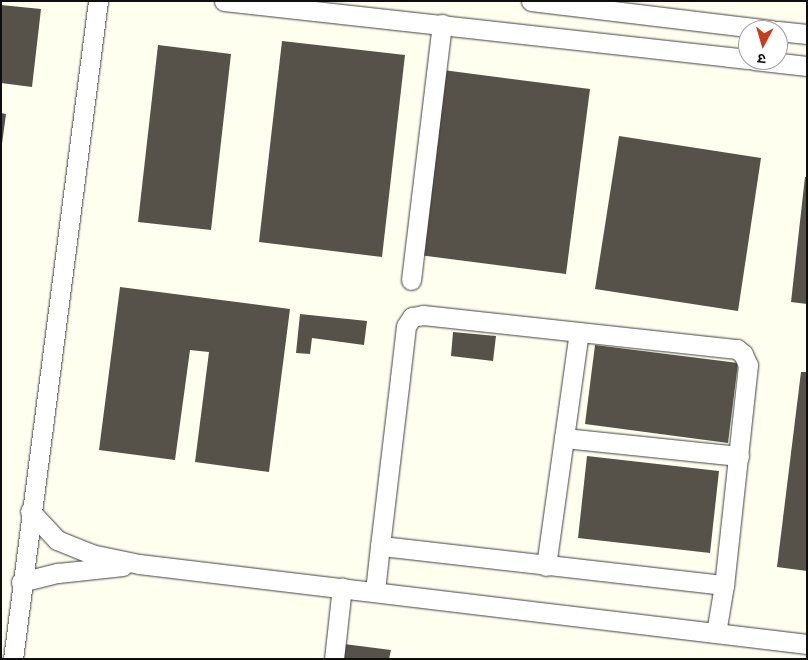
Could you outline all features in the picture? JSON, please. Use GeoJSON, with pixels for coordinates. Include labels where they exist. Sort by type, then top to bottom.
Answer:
{"type":"FeatureCollection","features":[{"type":"Feature","properties":{"kind":"street"},"geometry":{"type":"LineString","coordinates":[[13,659],[30,511],[98,1]]}},
{"type":"Feature","properties":{"kind":"street"},"geometry":{"type":"LineString","coordinates":[[224,1],[738,58]]}},
{"type":"Feature","properties":{"kind":"street"},"geometry":{"type":"LineString","coordinates":[[531,1],[738,26]]}},
{"type":"Feature","properties":{"kind":"street"},"geometry":{"type":"LineString","coordinates":[[411,280],[442,24]]}},
{"type":"Feature","properties":{"kind":"street"},"geometry":{"type":"LineString","coordinates":[[788,32],[807,34]]}},
{"type":"Feature","properties":{"kind":"street"},"geometry":{"type":"LineString","coordinates":[[788,64],[807,66]]}},
{"type":"Feature","properties":{"kind":"street"},"geometry":{"type":"LineString","coordinates":[[375,591],[406,326],[412,317],[423,315],[737,349],[743,354],[748,365],[724,585],[716,633]]}},
{"type":"Feature","properties":{"kind":"street"},"geometry":{"type":"LineString","coordinates":[[546,566],[579,332]]}},
{"type":"Feature","properties":{"kind":"street"},"geometry":{"type":"LineString","coordinates":[[564,438],[739,456]]}},
{"type":"Feature","properties":{"kind":"street"},"geometry":{"type":"LineString","coordinates":[[30,511],[57,540],[91,554],[139,564],[807,644]]}},
{"type":"Feature","properties":{"kind":"street"},"geometry":{"type":"LineString","coordinates":[[380,546],[724,585]]}},
{"type":"Feature","properties":{"kind":"street"},"geometry":{"type":"LineString","coordinates":[[22,582],[58,573],[139,564]]}},
{"type":"Feature","properties":{"kind":"street"},"geometry":{"type":"LineString","coordinates":[[334,659],[342,587]]}},
{"type":"Feature","properties":{"kind":"building"},"geometry":{"type":"Polygon","coordinates":[[[1,5],[41,9],[32,87],[1,83],[1,5]]]}},
{"type":"Feature","properties":{"kind":"building"},"geometry":{"type":"Polygon","coordinates":[[[282,41],[405,55],[382,257],[259,242],[282,41]]]}},
{"type":"Feature","properties":{"kind":"building"},"geometry":{"type":"Polygon","coordinates":[[[158,45],[231,54],[211,230],[138,222],[158,45]]]}},
{"type":"Feature","properties":{"kind":"building"},"geometry":{"type":"Polygon","coordinates":[[[443,70],[590,89],[566,274],[419,255],[443,70]]]}},
{"type":"Feature","properties":{"kind":"building"},"geometry":{"type":"Polygon","coordinates":[[[1,113],[6,114],[2,144],[1,144],[1,113]]]}},
{"type":"Feature","properties":{"kind":"building"},"geometry":{"type":"Polygon","coordinates":[[[619,136],[761,158],[738,311],[595,289],[619,136]]]}},
{"type":"Feature","properties":{"kind":"building"},"geometry":{"type":"Polygon","coordinates":[[[805,177],[807,177],[807,304],[791,302],[805,177]]]}},
{"type":"Feature","properties":{"kind":"building"},"geometry":{"type":"Polygon","coordinates":[[[120,287],[290,309],[269,472],[195,462],[209,352],[190,350],[175,460],[99,450],[120,287]]]}},
{"type":"Feature","properties":{"kind":"building"},"geometry":{"type":"Polygon","coordinates":[[[300,314],[367,321],[364,345],[312,338],[310,354],[296,353],[300,314]]]}},
{"type":"Feature","properties":{"kind":"building"},"geometry":{"type":"Polygon","coordinates":[[[453,332],[496,336],[493,361],[451,356],[453,332]]]}},
{"type":"Feature","properties":{"kind":"building"},"geometry":{"type":"Polygon","coordinates":[[[595,345],[738,363],[728,443],[585,424],[595,345]]]}},
{"type":"Feature","properties":{"kind":"building"},"geometry":{"type":"Polygon","coordinates":[[[801,372],[807,372],[807,571],[777,567],[801,372]]]}},
{"type":"Feature","properties":{"kind":"building"},"geometry":{"type":"Polygon","coordinates":[[[587,456],[719,471],[710,553],[578,538],[587,456]]]}},
{"type":"Feature","properties":{"kind":"building"},"geometry":{"type":"Polygon","coordinates":[[[344,644],[391,650],[389,659],[342,659],[344,644]]]}}]}
